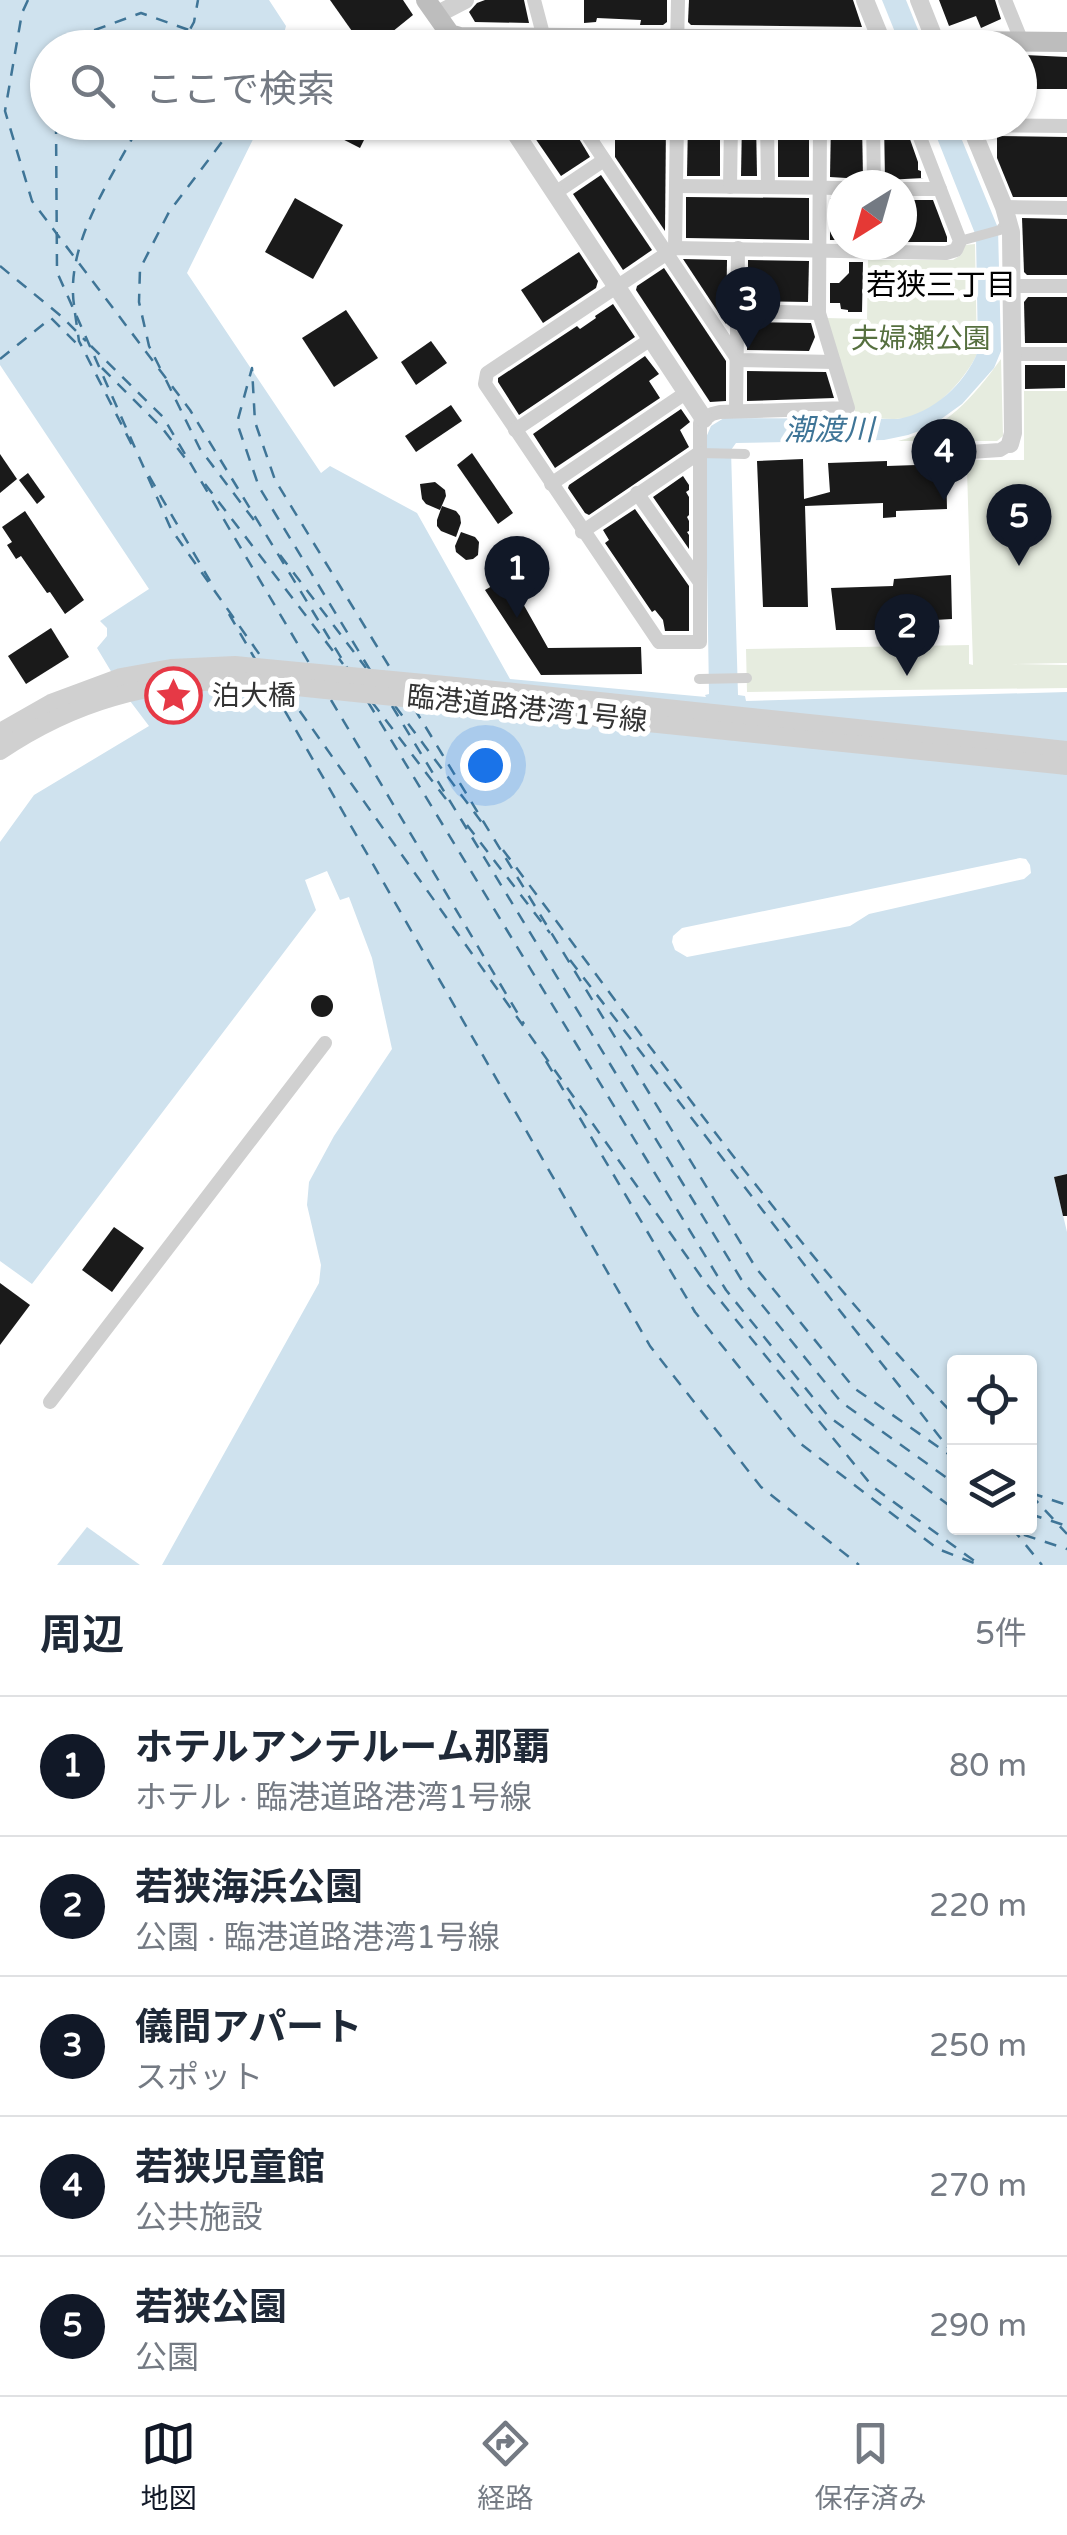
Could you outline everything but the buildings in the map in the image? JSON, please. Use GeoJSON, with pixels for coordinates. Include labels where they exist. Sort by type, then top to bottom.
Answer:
{"type":"FeatureCollection","features":[{"type":"Feature","properties":{"kind":"main road"},"geometry":{"type":"LineString","coordinates":[[431,8],[446,30]]}},
{"type":"Feature","properties":{"kind":"main road"},"geometry":{"type":"LineString","coordinates":[[1037,42],[1067,42]]}},
{"type":"Feature","properties":{"kind":"street"},"geometry":{"type":"LineString","coordinates":[[431,8],[465,0]]}},
{"type":"Feature","properties":{"kind":"street"},"geometry":{"type":"LineString","coordinates":[[534,0],[542,30]]}},
{"type":"Feature","properties":{"kind":"street"},"geometry":{"type":"LineString","coordinates":[[677,30],[678,0]]}},
{"type":"Feature","properties":{"kind":"street"},"geometry":{"type":"LineString","coordinates":[[866,0],[880,30]]}},
{"type":"Feature","properties":{"kind":"street"},"geometry":{"type":"LineString","coordinates":[[920,0],[929,30]]}},
{"type":"Feature","properties":{"kind":"street"},"geometry":{"type":"LineString","coordinates":[[1005,0],[1017,30]]}},
{"type":"Feature","properties":{"kind":"street"},"geometry":{"type":"LineString","coordinates":[[1037,125],[1067,126]]}},
{"type":"Feature","properties":{"kind":"street"},"geometry":{"type":"LineString","coordinates":[[520,140],[704,419]]}},
{"type":"Feature","properties":{"kind":"street"},"geometry":{"type":"LineString","coordinates":[[591,140],[671,250],[738,360]]}},
{"type":"Feature","properties":{"kind":"street"},"geometry":{"type":"LineString","coordinates":[[671,250],[677,140]]}},
{"type":"Feature","properties":{"kind":"street"},"geometry":{"type":"LineString","coordinates":[[730,140],[730,187]]}},
{"type":"Feature","properties":{"kind":"street"},"geometry":{"type":"LineString","coordinates":[[767,140],[768,187]]}},
{"type":"Feature","properties":{"kind":"street"},"geometry":{"type":"LineString","coordinates":[[820,140],[819,188],[819,250],[819,313],[848,408],[736,411],[704,419],[699,430],[703,453],[700,642],[659,642],[485,384],[487,373],[671,250],[738,248],[819,250],[946,253],[1004,219],[1067,208]]}},
{"type":"Feature","properties":{"kind":"street"},"geometry":{"type":"LineString","coordinates":[[873,140],[874,170]]}},
{"type":"Feature","properties":{"kind":"street"},"geometry":{"type":"LineString","coordinates":[[921,140],[940,190],[967,239]]}},
{"type":"Feature","properties":{"kind":"street"},"geometry":{"type":"LineString","coordinates":[[956,453],[1000,450],[1010,444],[1013,433],[1011,286],[1004,219],[975,140]]}},
{"type":"Feature","properties":{"kind":"street"},"geometry":{"type":"LineString","coordinates":[[555,192],[604,160]]}},
{"type":"Feature","properties":{"kind":"street"},"geometry":{"type":"LineString","coordinates":[[676,186],[827,188]]}},
{"type":"Feature","properties":{"kind":"street"},"geometry":{"type":"LineString","coordinates":[[917,189],[940,190]]}},
{"type":"Feature","properties":{"kind":"street"},"geometry":{"type":"LineString","coordinates":[[736,411],[738,248]]}},
{"type":"Feature","properties":{"kind":"street"},"geometry":{"type":"LineString","coordinates":[[1011,286],[1067,286]]}},
{"type":"Feature","properties":{"kind":"street"},"geometry":{"type":"LineString","coordinates":[[738,311],[819,313]]}},
{"type":"Feature","properties":{"kind":"street"},"geometry":{"type":"LineString","coordinates":[[515,430],[651,338]]}},
{"type":"Feature","properties":{"kind":"street"},"geometry":{"type":"LineString","coordinates":[[1013,354],[1067,354]]}},
{"type":"Feature","properties":{"kind":"street"},"geometry":{"type":"LineString","coordinates":[[738,360],[834,362]]}},
{"type":"Feature","properties":{"kind":"street"},"geometry":{"type":"LineString","coordinates":[[551,484],[687,392]]}},
{"type":"Feature","properties":{"kind":"street"},"geometry":{"type":"LineString","coordinates":[[582,532],[703,453],[739,454]]}},
{"type":"Feature","properties":{"kind":"street"},"geometry":{"type":"LineString","coordinates":[[638,493],[699,580]]}},
{"type":"Feature","properties":{"kind":"street","name":"臨港道路港湾1号線"},"geometry":{"type":"LineString","coordinates":[[0,732],[51,703],[110,680],[171,668],[235,664],[1067,750]]}},
{"type":"Feature","properties":{"kind":"street"},"geometry":{"type":"LineString","coordinates":[[699,679],[747,678]]}},
{"type":"Feature","properties":{"kind":"street","name":"臨港道路港湾1号線"},"geometry":{"type":"LineString","coordinates":[[0,751],[58,717],[103,699],[172,683],[237,681],[1067,766]]}},
{"type":"Feature","properties":{"kind":"street"},"geometry":{"type":"LineString","coordinates":[[50,1402],[325,1044]]}},
{"type":"Feature","properties":{"kind":"green space","name":"夫婦瀬公園"},"geometry":{"type":"Polygon","coordinates":[[[975,244],[977,354],[966,372],[943,399],[915,416],[857,417],[826,318],[867,319],[868,260],[953,260],[961,255],[965,245],[975,244]]]}},
{"type":"Feature","properties":{"kind":"green space","name":"夫婦瀬公園"},"geometry":{"type":"Polygon","coordinates":[[[1001,359],[1003,436],[997,441],[898,441],[931,428],[957,410],[1001,359]]]}},
{"type":"Feature","properties":{"kind":"green space"},"geometry":{"type":"Polygon","coordinates":[[[1024,391],[1067,391],[1067,663],[1011,664],[1067,665],[1067,688],[747,692],[746,649],[969,645],[969,664],[973,665],[967,470],[975,460],[1024,460],[1024,391]]]}},
{"type":"Feature","properties":{"kind":"water","name":"潮渡川"},"geometry":{"type":"Polygon","coordinates":[[[0,0],[269,0],[285,30],[30,30],[30,140],[253,140],[187,273],[321,473],[330,466],[417,513],[510,679],[706,697],[709,694],[705,440],[711,426],[724,418],[898,419],[935,404],[965,375],[978,351],[976,236],[938,140],[962,140],[998,228],[1001,351],[994,368],[962,404],[930,427],[908,435],[884,440],[736,443],[731,450],[738,695],[745,696],[746,701],[1067,692],[1067,1174],[1054,1177],[1067,1232],[1067,1565],[162,1565],[319,1283],[321,1265],[307,1205],[309,1182],[334,1136],[392,1049],[372,958],[349,897],[340,900],[327,871],[305,880],[316,910],[32,1284],[0,1261],[0,842],[34,795],[149,726],[97,648],[107,636],[107,628],[100,621],[149,589],[0,365],[0,0]]]}},
{"type":"Feature","properties":{"kind":"water"},"geometry":{"type":"Polygon","coordinates":[[[882,0],[906,0],[918,30],[894,30],[882,0]]]}},
{"type":"Feature","properties":{"kind":"water"},"geometry":{"type":"Polygon","coordinates":[[[87,1527],[140,1565],[57,1565],[87,1527]]]}},
{"type":"Feature","properties":{"kind":"pier"},"geometry":{"type":"Polygon","coordinates":[[[1020,858],[1030,865],[1031,873],[1024,879],[869,914],[850,926],[687,957],[675,950],[672,942],[682,928],[1020,858]]]}},
{"type":"Feature","properties":{"kind":"ferry route"},"geometry":{"type":"LineString","coordinates":[[28,0],[22,13],[5,111],[32,201],[190,410],[348,669]]}},
{"type":"Feature","properties":{"kind":"ferry route"},"geometry":{"type":"LineString","coordinates":[[190,30],[198,0]]}},
{"type":"Feature","properties":{"kind":"ferry route"},"geometry":{"type":"LineString","coordinates":[[95,30],[141,13],[189,30]]}},
{"type":"Feature","properties":{"kind":"ferry route"},"geometry":{"type":"LineString","coordinates":[[56,140],[57,272],[171,529],[262,658]]}},
{"type":"Feature","properties":{"kind":"ferry route"},"geometry":{"type":"LineString","coordinates":[[74,305],[73,282],[84,234],[131,140]]}},
{"type":"Feature","properties":{"kind":"ferry route"},"geometry":{"type":"LineString","coordinates":[[160,368],[149,346],[139,302],[140,269],[169,212],[223,140]]}},
{"type":"Feature","properties":{"kind":"ferry route"},"geometry":{"type":"LineString","coordinates":[[0,266],[86,341]]}},
{"type":"Feature","properties":{"kind":"ferry route"},"geometry":{"type":"LineString","coordinates":[[75,313],[79,341],[133,447]]}},
{"type":"Feature","properties":{"kind":"ferry route"},"geometry":{"type":"LineString","coordinates":[[0,359],[51,318],[78,345]]}},
{"type":"Feature","properties":{"kind":"ferry route"},"geometry":{"type":"LineString","coordinates":[[91,346],[163,417],[309,663]]}},
{"type":"Feature","properties":{"kind":"ferry route"},"geometry":{"type":"LineString","coordinates":[[102,368],[163,429],[188,462]]}},
{"type":"Feature","properties":{"kind":"ferry route"},"geometry":{"type":"LineString","coordinates":[[370,670],[259,487],[237,423],[252,368],[255,422],[275,480],[392,671]]}},
{"type":"Feature","properties":{"kind":"ferry route"},"geometry":{"type":"LineString","coordinates":[[166,380],[200,449],[260,528]]}},
{"type":"Feature","properties":{"kind":"ferry route"},"geometry":{"type":"LineString","coordinates":[[149,476],[210,581]]}},
{"type":"Feature","properties":{"kind":"ferry route"},"geometry":{"type":"LineString","coordinates":[[205,484],[343,664]]}},
{"type":"Feature","properties":{"kind":"ferry route"},"geometry":{"type":"LineString","coordinates":[[280,555],[366,668]]}},
{"type":"Feature","properties":{"kind":"ferry route"},"geometry":{"type":"LineString","coordinates":[[229,614],[255,659]]}},
{"type":"Feature","properties":{"kind":"ferry route"},"geometry":{"type":"LineString","coordinates":[[274,692],[650,1346],[761,1487],[859,1565]]}},
{"type":"Feature","properties":{"kind":"ferry route"},"geometry":{"type":"LineString","coordinates":[[287,693],[705,1282],[873,1487],[980,1565]]}},
{"type":"Feature","properties":{"kind":"ferry route"},"geometry":{"type":"LineString","coordinates":[[331,700],[524,1024]]}},
{"type":"Feature","properties":{"kind":"ferry route"},"geometry":{"type":"LineString","coordinates":[[368,702],[726,1290],[828,1416],[947,1504]]}},
{"type":"Feature","properties":{"kind":"ferry route"},"geometry":{"type":"LineString","coordinates":[[372,702],[446,799]]}},
{"type":"Feature","properties":{"kind":"ferry route"},"geometry":{"type":"LineString","coordinates":[[392,706],[741,1279],[841,1402],[947,1478]]}},
{"type":"Feature","properties":{"kind":"ferry route"},"geometry":{"type":"LineString","coordinates":[[395,706],[483,824]]}},
{"type":"Feature","properties":{"kind":"ferry route"},"geometry":{"type":"LineString","coordinates":[[414,708],[756,1268],[854,1388],[947,1453]]}},
{"type":"Feature","properties":{"kind":"ferry route"},"geometry":{"type":"LineString","coordinates":[[467,825],[550,933]]}},
{"type":"Feature","properties":{"kind":"ferry route"},"geometry":{"type":"LineString","coordinates":[[503,850],[776,1210],[947,1407]]}},
{"type":"Feature","properties":{"kind":"ferry route"},"geometry":{"type":"LineString","coordinates":[[570,960],[947,1446]]}},
{"type":"Feature","properties":{"kind":"ferry route"},"geometry":{"type":"LineString","coordinates":[[546,1061],[695,1312],[801,1444],[938,1549],[974,1563]]}},
{"type":"Feature","properties":{"kind":"ferry route"},"geometry":{"type":"LineString","coordinates":[[1037,1495],[1067,1505]]}},
{"type":"Feature","properties":{"kind":"ferry route"},"geometry":{"type":"LineString","coordinates":[[1037,1502],[1067,1534]]}},
{"type":"Feature","properties":{"kind":"ferry route"},"geometry":{"type":"LineString","coordinates":[[1037,1516],[1067,1526]]}},
{"type":"Feature","properties":{"kind":"ferry route"},"geometry":{"type":"LineString","coordinates":[[1018,1535],[1042,1565]]}},
{"type":"Feature","properties":{"kind":"ferry route"},"geometry":{"type":"LineString","coordinates":[[1024,1535],[1067,1549]]}},
{"type":"Feature","properties":{"kind":"place","name":"儀間アパート"},"geometry":{"type":"Point","coordinates":[748,349]}},
{"type":"Feature","properties":{"kind":"place","name":"若狭児童館"},"geometry":{"type":"Point","coordinates":[944,501]}},
{"type":"Feature","properties":{"kind":"place","name":"若狭公園"},"geometry":{"type":"Point","coordinates":[1019,566]}},
{"type":"Feature","properties":{"kind":"place","name":"ホテルアンテルーム那覇"},"geometry":{"type":"Point","coordinates":[517,618]}},
{"type":"Feature","properties":{"kind":"place","name":"若狭海浜公園"},"geometry":{"type":"Point","coordinates":[907,676]}},
{"type":"Feature","properties":{"kind":"place","name":"泊大橋"},"geometry":{"type":"Point","coordinates":[173,696]}},
{"type":"Feature","properties":{"kind":"district","name":"若狭三丁目"},"geometry":{"type":"Point","coordinates":[941,285]}}]}
